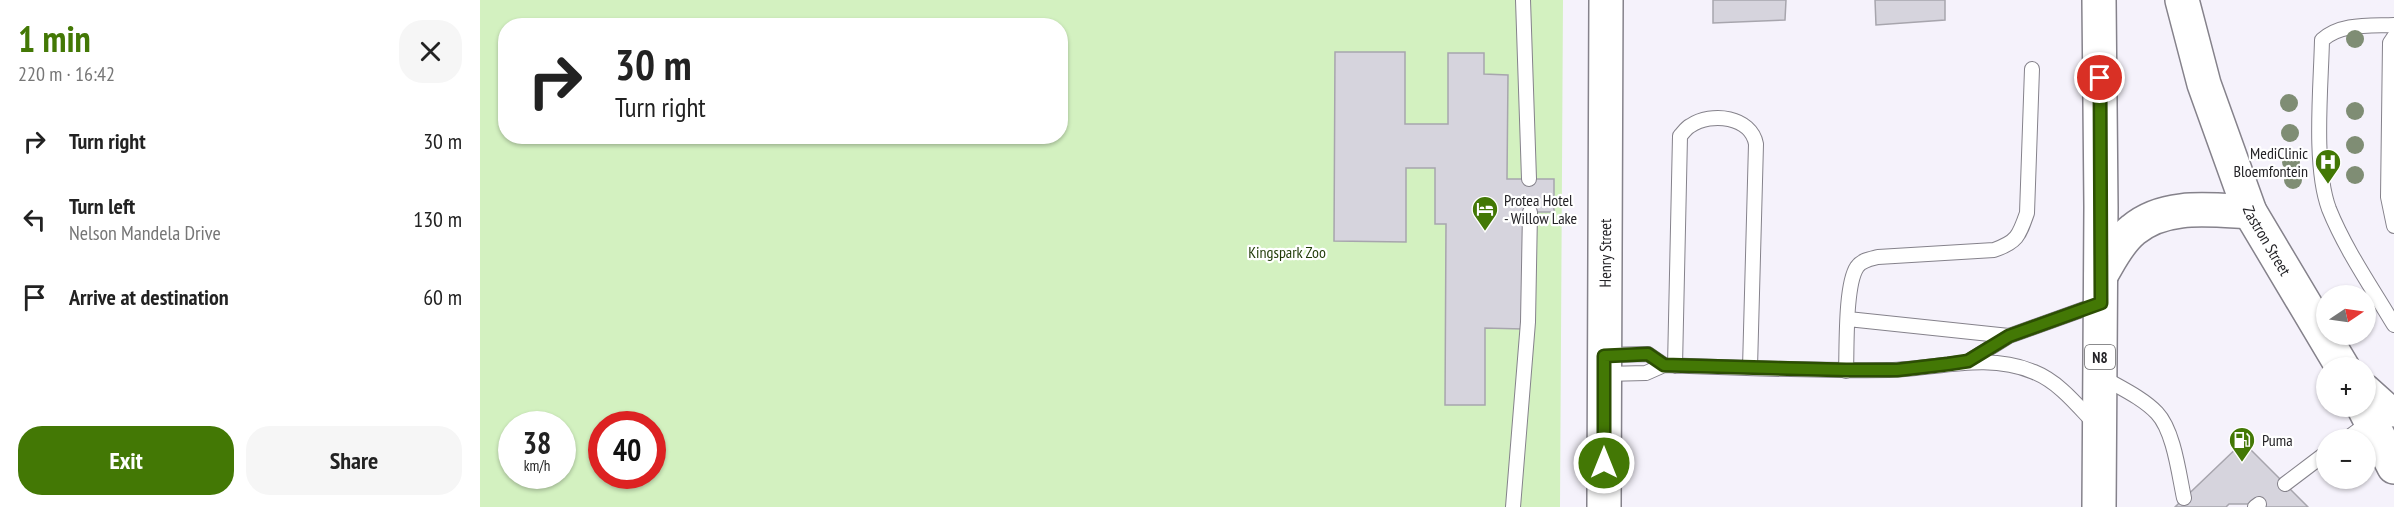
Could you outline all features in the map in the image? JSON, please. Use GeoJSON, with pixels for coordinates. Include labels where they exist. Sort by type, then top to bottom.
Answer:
{"type":"FeatureCollection","features":[{"type":"Feature","properties":{"kind":"main road","name":"Henry Street"},"geometry":{"type":"LineString","coordinates":[[1604,507],[1606,0]]}},
{"type":"Feature","properties":{"kind":"main road","name":"N8"},"geometry":{"type":"LineString","coordinates":[[2099,0],[2101,289],[2099,507]]}},
{"type":"Feature","properties":{"kind":"main road","name":"Zastron Street"},"geometry":{"type":"LineString","coordinates":[[2182,0],[2204,84],[2250,212],[2336,357]]}},
{"type":"Feature","properties":{"kind":"main road"},"geometry":{"type":"LineString","coordinates":[[2101,289],[2118,246],[2133,230],[2153,218],[2181,210],[2250,212]]}},
{"type":"Feature","properties":{"kind":"main road"},"geometry":{"type":"LineString","coordinates":[[2368,420],[2394,467]]}},
{"type":"Feature","properties":{"kind":"lane"},"geometry":{"type":"LineString","coordinates":[[1523,0],[1529,179]]}},
{"type":"Feature","properties":{"kind":"lane"},"geometry":{"type":"LineString","coordinates":[[2394,25],[2341,29],[2332,31],[2322,40],[2321,170],[2329,208],[2364,275],[2394,325]]}},
{"type":"Feature","properties":{"kind":"lane"},"geometry":{"type":"LineString","coordinates":[[2394,37],[2390,43],[2388,197],[2394,226]]}},
{"type":"Feature","properties":{"kind":"lane"},"geometry":{"type":"LineString","coordinates":[[1846,370],[1848,319],[1853,276],[1858,265],[1867,260],[1994,250],[2010,245],[2020,234],[2027,213],[2032,69]]}},
{"type":"Feature","properties":{"kind":"lane"},"geometry":{"type":"LineString","coordinates":[[1669,366],[1680,136],[1689,126],[1705,119],[1725,118],[1738,121],[1748,127],[1754,134],[1756,144],[1750,368]]}},
{"type":"Feature","properties":{"kind":"lane"},"geometry":{"type":"LineString","coordinates":[[1513,507],[1528,322],[1530,212]]}},
{"type":"Feature","properties":{"kind":"lane"},"geometry":{"type":"LineString","coordinates":[[1968,361],[2009,336],[2101,289]]}},
{"type":"Feature","properties":{"kind":"lane"},"geometry":{"type":"LineString","coordinates":[[1848,319],[2009,336]]}},
{"type":"Feature","properties":{"kind":"lane"},"geometry":{"type":"LineString","coordinates":[[1604,365],[1648,354],[1669,366],[1897,370],[1968,361],[2007,364],[2034,372],[2059,386],[2099,428]]}},
{"type":"Feature","properties":{"kind":"lane"},"geometry":{"type":"LineString","coordinates":[[2100,376],[2158,413],[2168,431],[2184,498]]}},
{"type":"Feature","properties":{"kind":"lane"},"geometry":{"type":"LineString","coordinates":[[2285,484],[2316,461]]}},
{"type":"Feature","properties":{"kind":"green space","name":"Kingspark Zoo"},"geometry":{"type":"Polygon","coordinates":[[[480,0],[1563,0],[1560,507],[480,507],[480,0]]]}},
{"type":"Feature","properties":{"kind":"building"},"geometry":{"type":"Polygon","coordinates":[[[1713,0],[1786,0],[1785,20],[1713,23],[1713,0]]]}},
{"type":"Feature","properties":{"kind":"building"},"geometry":{"type":"Polygon","coordinates":[[[1875,0],[1945,0],[1945,20],[1876,25],[1875,0]]]}},
{"type":"Feature","properties":{"kind":"building","name":"Protea Hotel - Willow Lake"},"geometry":{"type":"Polygon","coordinates":[[[1335,52],[1405,52],[1405,124],[1448,124],[1448,53],[1484,53],[1484,74],[1508,75],[1507,179],[1554,179],[1554,212],[1524,212],[1523,329],[1485,328],[1485,405],[1445,405],[1446,224],[1435,224],[1435,168],[1406,168],[1406,242],[1334,241],[1335,52]]]}},
{"type":"Feature","properties":{"kind":"building","name":"Puma"},"geometry":{"type":"Polygon","coordinates":[[[2243,442],[2308,507],[2229,504],[2226,507],[2175,507],[2243,442]]]}},
{"type":"Feature","properties":{"kind":"place","name":"MediClinic Bloemfontein"},"geometry":{"type":"Point","coordinates":[2328,185]}},
{"type":"Feature","properties":{"kind":"place","name":"Protea Hotel - Willow Lake"},"geometry":{"type":"Point","coordinates":[1485,232]}},
{"type":"Feature","properties":{"kind":"place","name":"Puma"},"geometry":{"type":"Point","coordinates":[2242,463]}},
{"type":"Feature","properties":{"kind":"route"},"geometry":{"type":"LineString","coordinates":[[1604,463],[1604,356],[1648,354],[1664,365],[1897,370],[1968,361],[2009,336],[2101,303],[2100,78]]}}]}
